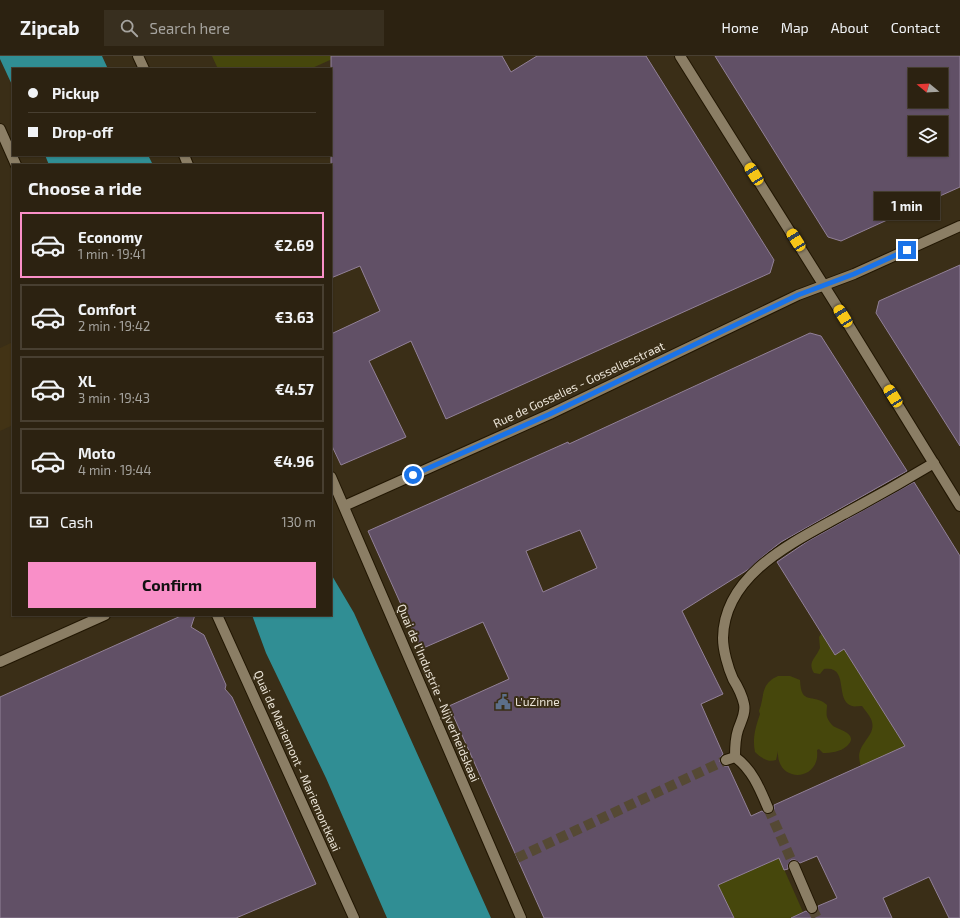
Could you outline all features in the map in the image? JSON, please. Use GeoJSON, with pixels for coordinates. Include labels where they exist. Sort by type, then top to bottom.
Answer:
{"type":"FeatureCollection","features":[{"type":"Feature","properties":{"kind":"street"},"geometry":{"type":"LineString","coordinates":[[138,56],[144,68]]}},
{"type":"Feature","properties":{"kind":"street"},"geometry":{"type":"LineString","coordinates":[[680,56],[824,285],[960,506]]}},
{"type":"Feature","properties":{"kind":"street"},"geometry":{"type":"LineString","coordinates":[[0,129],[12,156]]}},
{"type":"Feature","properties":{"kind":"street","name":"Rue de Gosselies - Gosseliesstraat"},"geometry":{"type":"LineString","coordinates":[[344,506],[550,414],[798,295],[854,274],[960,226]]}},
{"type":"Feature","properties":{"kind":"street"},"geometry":{"type":"LineString","coordinates":[[768,808],[755,780],[743,763],[730,759],[738,729],[743,719],[745,706],[740,690],[733,678],[724,650],[723,638],[726,618],[735,596],[762,565],[791,544],[934,463]]}},
{"type":"Feature","properties":{"kind":"street","name":"Quai de l'Industrie - Nijverheidskaai"},"geometry":{"type":"LineString","coordinates":[[332,480],[521,918]]}},
{"type":"Feature","properties":{"kind":"street"},"geometry":{"type":"LineString","coordinates":[[0,662],[103,616]]}},
{"type":"Feature","properties":{"kind":"street","name":"Quai de Mariemont - Mariemontkaai"},"geometry":{"type":"LineString","coordinates":[[217,616],[354,918]]}},
{"type":"Feature","properties":{"kind":"street"},"geometry":{"type":"LineString","coordinates":[[794,866],[812,908]]}},
{"type":"Feature","properties":{"kind":"shaded area"},"geometry":{"type":"Polygon","coordinates":[[[212,56],[339,56],[312,68],[218,68],[212,56]]]}},
{"type":"Feature","properties":{"kind":"shaded area"},"geometry":{"type":"Polygon","coordinates":[[[12,342],[12,425],[0,431],[0,348],[12,342]]]}},
{"type":"Feature","properties":{"kind":"shaded area"},"geometry":{"type":"Polygon","coordinates":[[[822,633],[835,654],[844,649],[911,755],[861,766],[859,758],[860,752],[862,746],[872,731],[871,719],[862,706],[853,706],[847,703],[844,698],[840,678],[837,672],[832,669],[824,669],[820,674],[814,673],[811,666],[820,648],[819,637],[822,633]]]}},
{"type":"Feature","properties":{"kind":"shaded area"},"geometry":{"type":"Polygon","coordinates":[[[778,676],[790,676],[800,680],[801,688],[805,696],[822,701],[827,705],[827,716],[830,723],[845,731],[851,739],[847,746],[838,751],[823,753],[819,749],[817,750],[816,761],[812,768],[806,773],[798,775],[791,774],[784,769],[779,762],[778,751],[776,760],[773,761],[764,759],[755,752],[755,732],[764,691],[768,683],[778,676]]]}},
{"type":"Feature","properties":{"kind":"shaded area"},"geometry":{"type":"Polygon","coordinates":[[[779,858],[803,912],[795,918],[734,918],[718,885],[779,858]]]}},
{"type":"Feature","properties":{"kind":"water"},"geometry":{"type":"Polygon","coordinates":[[[0,56],[102,56],[108,68],[12,68],[12,85],[0,56]]]}},
{"type":"Feature","properties":{"kind":"water"},"geometry":{"type":"Polygon","coordinates":[[[45,156],[148,156],[152,164],[49,164],[45,156]]]}},
{"type":"Feature","properties":{"kind":"water"},"geometry":{"type":"Polygon","coordinates":[[[332,576],[354,613],[491,918],[387,918],[326,778],[266,653],[252,616],[332,616],[332,576]]]}},
{"type":"Feature","properties":{"kind":"building"},"geometry":{"type":"Polygon","coordinates":[[[331,56],[502,56],[511,72],[537,56],[646,56],[774,260],[770,273],[446,419],[411,341],[369,361],[406,437],[341,465],[332,446],[332,334],[380,311],[360,266],[332,278],[331,56]]]}},
{"type":"Feature","properties":{"kind":"building"},"geometry":{"type":"Polygon","coordinates":[[[715,56],[960,56],[960,187],[915,207],[915,210],[907,211],[841,241],[828,237],[715,56]]]}},
{"type":"Feature","properties":{"kind":"building"},"geometry":{"type":"Polygon","coordinates":[[[960,265],[960,446],[876,313],[879,301],[960,265]]]}},
{"type":"Feature","properties":{"kind":"building"},"geometry":{"type":"Polygon","coordinates":[[[810,333],[821,336],[907,471],[781,542],[749,569],[682,611],[723,694],[701,704],[723,754],[720,758],[720,762],[724,766],[728,766],[751,816],[762,811],[767,814],[771,814],[774,809],[774,805],[905,746],[844,649],[835,655],[777,562],[808,541],[914,482],[960,556],[960,918],[949,918],[929,877],[883,898],[892,918],[791,918],[806,911],[811,914],[815,914],[818,906],[837,898],[817,856],[800,863],[795,860],[791,860],[788,865],[788,869],[784,870],[779,858],[718,885],[734,918],[544,918],[449,706],[509,679],[483,622],[421,649],[368,531],[568,442],[569,444],[810,333]],[[580,530],[526,551],[543,592],[597,568],[580,530]]]}},
{"type":"Feature","properties":{"kind":"building"},"geometry":{"type":"Polygon","coordinates":[[[181,616],[195,616],[191,627],[204,635],[226,685],[225,689],[232,697],[316,884],[236,918],[0,918],[0,697],[181,616]]]}},
{"type":"Feature","properties":{"kind":"tunnel"},"geometry":{"type":"LineString","coordinates":[[517,858],[726,760]]}},
{"type":"Feature","properties":{"kind":"tunnel"},"geometry":{"type":"LineString","coordinates":[[768,808],[794,866]]}},
{"type":"Feature","properties":{"kind":"tunnel"},"geometry":{"type":"LineString","coordinates":[[812,908],[817,918]]}},
{"type":"Feature","properties":{"kind":"place","name":"L'uZinne"},"geometry":{"type":"Point","coordinates":[503,702]}},
{"type":"Feature","properties":{"kind":"route"},"geometry":{"type":"LineString","coordinates":[[413,475],[550,414],[798,295],[854,274],[907,250]]}}]}
